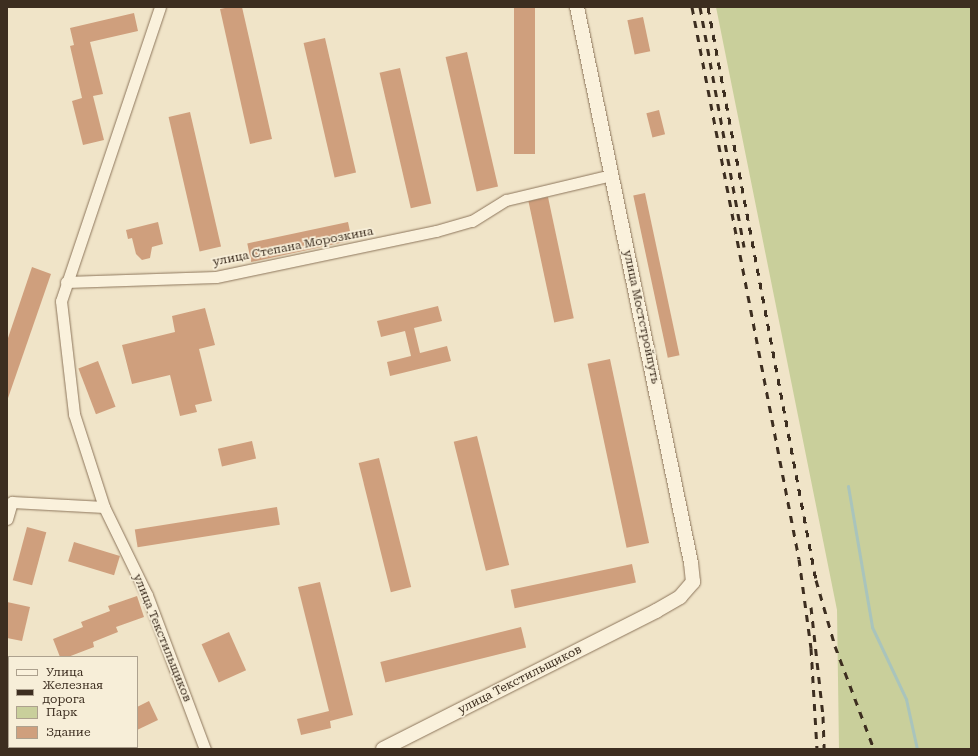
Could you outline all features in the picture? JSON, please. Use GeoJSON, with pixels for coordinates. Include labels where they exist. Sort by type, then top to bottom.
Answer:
{"type":"FeatureCollection","features":[{"type":"Feature","properties":{"kind":"street"},"geometry":{"type":"LineString","coordinates":[[66,282],[160,7]]}},
{"type":"Feature","properties":{"kind":"street","name":"улица Мостстройпуть"},"geometry":{"type":"LineString","coordinates":[[577,7],[692,563],[692,582],[680,597],[656,611]]}},
{"type":"Feature","properties":{"kind":"street","name":"улица Степана Морозкина"},"geometry":{"type":"LineString","coordinates":[[66,282],[216,277],[436,231],[472,222],[506,200],[612,175]]}},
{"type":"Feature","properties":{"kind":"street","name":"улица Текстильщиков"},"geometry":{"type":"LineString","coordinates":[[66,282],[61,301],[74,414],[104,508],[147,595],[205,749]]}},
{"type":"Feature","properties":{"kind":"street"},"geometry":{"type":"LineString","coordinates":[[7,519],[12,502],[104,508]]}},
{"type":"Feature","properties":{"kind":"street","name":"улица Текстильщиков"},"geometry":{"type":"LineString","coordinates":[[383,749],[656,611]]}},
{"type":"Feature","properties":{"kind":"green space"},"geometry":{"type":"Polygon","coordinates":[[[716,7],[971,7],[971,749],[839,749],[837,610],[716,7]]]}},
{"type":"Feature","properties":{"kind":"building"},"geometry":{"type":"Polygon","coordinates":[[[242,7],[272,139],[250,144],[220,9],[242,7]]]}},
{"type":"Feature","properties":{"kind":"building"},"geometry":{"type":"Polygon","coordinates":[[[514,7],[535,7],[535,154],[514,154],[514,7]]]}},
{"type":"Feature","properties":{"kind":"building"},"geometry":{"type":"Polygon","coordinates":[[[134,13],[138,31],[90,42],[103,94],[93,96],[104,140],[83,145],[72,101],[82,98],[70,46],[74,45],[70,28],[134,13]]]}},
{"type":"Feature","properties":{"kind":"building"},"geometry":{"type":"Polygon","coordinates":[[[643,17],[650,51],[635,55],[627,20],[643,17]]]}},
{"type":"Feature","properties":{"kind":"building"},"geometry":{"type":"Polygon","coordinates":[[[325,38],[356,172],[335,177],[304,43],[325,38]]]}},
{"type":"Feature","properties":{"kind":"building"},"geometry":{"type":"Polygon","coordinates":[[[467,52],[498,186],[477,191],[446,57],[467,52]]]}},
{"type":"Feature","properties":{"kind":"building"},"geometry":{"type":"Polygon","coordinates":[[[400,68],[431,203],[411,208],[380,73],[400,68]]]}},
{"type":"Feature","properties":{"kind":"building"},"geometry":{"type":"Polygon","coordinates":[[[659,110],[665,134],[652,137],[646,113],[659,110]]]}},
{"type":"Feature","properties":{"kind":"building"},"geometry":{"type":"Polygon","coordinates":[[[190,112],[221,246],[200,251],[169,117],[190,112]]]}},
{"type":"Feature","properties":{"kind":"building"},"geometry":{"type":"Polygon","coordinates":[[[645,193],[680,355],[668,358],[633,195],[645,193]]]}},
{"type":"Feature","properties":{"kind":"building"},"geometry":{"type":"Polygon","coordinates":[[[548,197],[574,318],[554,322],[528,201],[548,197]]]}},
{"type":"Feature","properties":{"kind":"building"},"geometry":{"type":"Polygon","coordinates":[[[158,222],[163,244],[152,247],[150,258],[142,260],[136,254],[132,238],[128,239],[126,230],[158,222]]]}},
{"type":"Feature","properties":{"kind":"building"},"geometry":{"type":"Polygon","coordinates":[[[348,222],[352,241],[251,262],[247,243],[348,222]]]}},
{"type":"Feature","properties":{"kind":"building"},"geometry":{"type":"Polygon","coordinates":[[[32,267],[51,274],[7,401],[7,341],[32,267]]]}},
{"type":"Feature","properties":{"kind":"building"},"geometry":{"type":"Polygon","coordinates":[[[438,306],[442,321],[414,328],[420,353],[447,346],[451,361],[390,376],[387,362],[411,356],[405,331],[381,337],[377,321],[438,306]]]}},
{"type":"Feature","properties":{"kind":"building"},"geometry":{"type":"Polygon","coordinates":[[[205,308],[215,345],[199,349],[212,401],[195,405],[197,412],[180,416],[170,375],[132,384],[122,345],[175,332],[172,316],[205,308]]]}},
{"type":"Feature","properties":{"kind":"building"},"geometry":{"type":"Polygon","coordinates":[[[610,359],[649,543],[627,548],[588,364],[610,359]]]}},
{"type":"Feature","properties":{"kind":"building"},"geometry":{"type":"Polygon","coordinates":[[[98,361],[116,407],[96,414],[78,369],[98,361]]]}},
{"type":"Feature","properties":{"kind":"building"},"geometry":{"type":"Polygon","coordinates":[[[477,436],[509,565],[486,571],[454,442],[477,436]]]}},
{"type":"Feature","properties":{"kind":"building"},"geometry":{"type":"Polygon","coordinates":[[[252,441],[256,459],[222,466],[218,449],[252,441]]]}},
{"type":"Feature","properties":{"kind":"building"},"geometry":{"type":"Polygon","coordinates":[[[379,458],[411,587],[391,592],[359,463],[379,458]]]}},
{"type":"Feature","properties":{"kind":"building"},"geometry":{"type":"Polygon","coordinates":[[[277,507],[280,525],[138,547],[135,530],[277,507]]]}},
{"type":"Feature","properties":{"kind":"building"},"geometry":{"type":"Polygon","coordinates":[[[27,527],[46,532],[32,585],[13,580],[27,527]]]}},
{"type":"Feature","properties":{"kind":"building"},"geometry":{"type":"Polygon","coordinates":[[[74,542],[120,556],[114,575],[68,561],[74,542]]]}},
{"type":"Feature","properties":{"kind":"building"},"geometry":{"type":"Polygon","coordinates":[[[632,564],[636,583],[515,608],[511,590],[632,564]]]}},
{"type":"Feature","properties":{"kind":"building"},"geometry":{"type":"Polygon","coordinates":[[[320,582],[353,715],[330,721],[331,728],[301,735],[297,719],[329,711],[298,587],[320,582]]]}},
{"type":"Feature","properties":{"kind":"building"},"geometry":{"type":"Polygon","coordinates":[[[137,596],[144,617],[116,627],[118,632],[93,642],[94,647],[71,656],[60,656],[53,639],[83,627],[81,622],[110,611],[108,606],[137,596]]]}},
{"type":"Feature","properties":{"kind":"building"},"geometry":{"type":"Polygon","coordinates":[[[7,602],[30,607],[22,641],[7,638],[7,602]]]}},
{"type":"Feature","properties":{"kind":"building"},"geometry":{"type":"Polygon","coordinates":[[[521,627],[526,647],[385,682],[380,662],[521,627]]]}},
{"type":"Feature","properties":{"kind":"building"},"geometry":{"type":"Polygon","coordinates":[[[229,632],[246,670],[219,683],[202,644],[229,632]]]}},
{"type":"Feature","properties":{"kind":"building"},"geometry":{"type":"Polygon","coordinates":[[[149,701],[158,720],[138,730],[138,706],[149,701]]]}},
{"type":"Feature","properties":{"kind":"waterway"},"geometry":{"type":"LineString","coordinates":[[848,486],[872,627],[906,699],[917,749]]}},
{"type":"Feature","properties":{"kind":"railway"},"geometry":{"type":"LineString","coordinates":[[692,7],[799,559],[811,648],[817,749]]}},
{"type":"Feature","properties":{"kind":"railway"},"geometry":{"type":"LineString","coordinates":[[700,7],[744,247]]}},
{"type":"Feature","properties":{"kind":"railway"},"geometry":{"type":"LineString","coordinates":[[708,7],[816,580],[835,646],[874,749]]}},
{"type":"Feature","properties":{"kind":"railway"},"geometry":{"type":"LineString","coordinates":[[811,607],[823,716],[824,749]]}}]}
